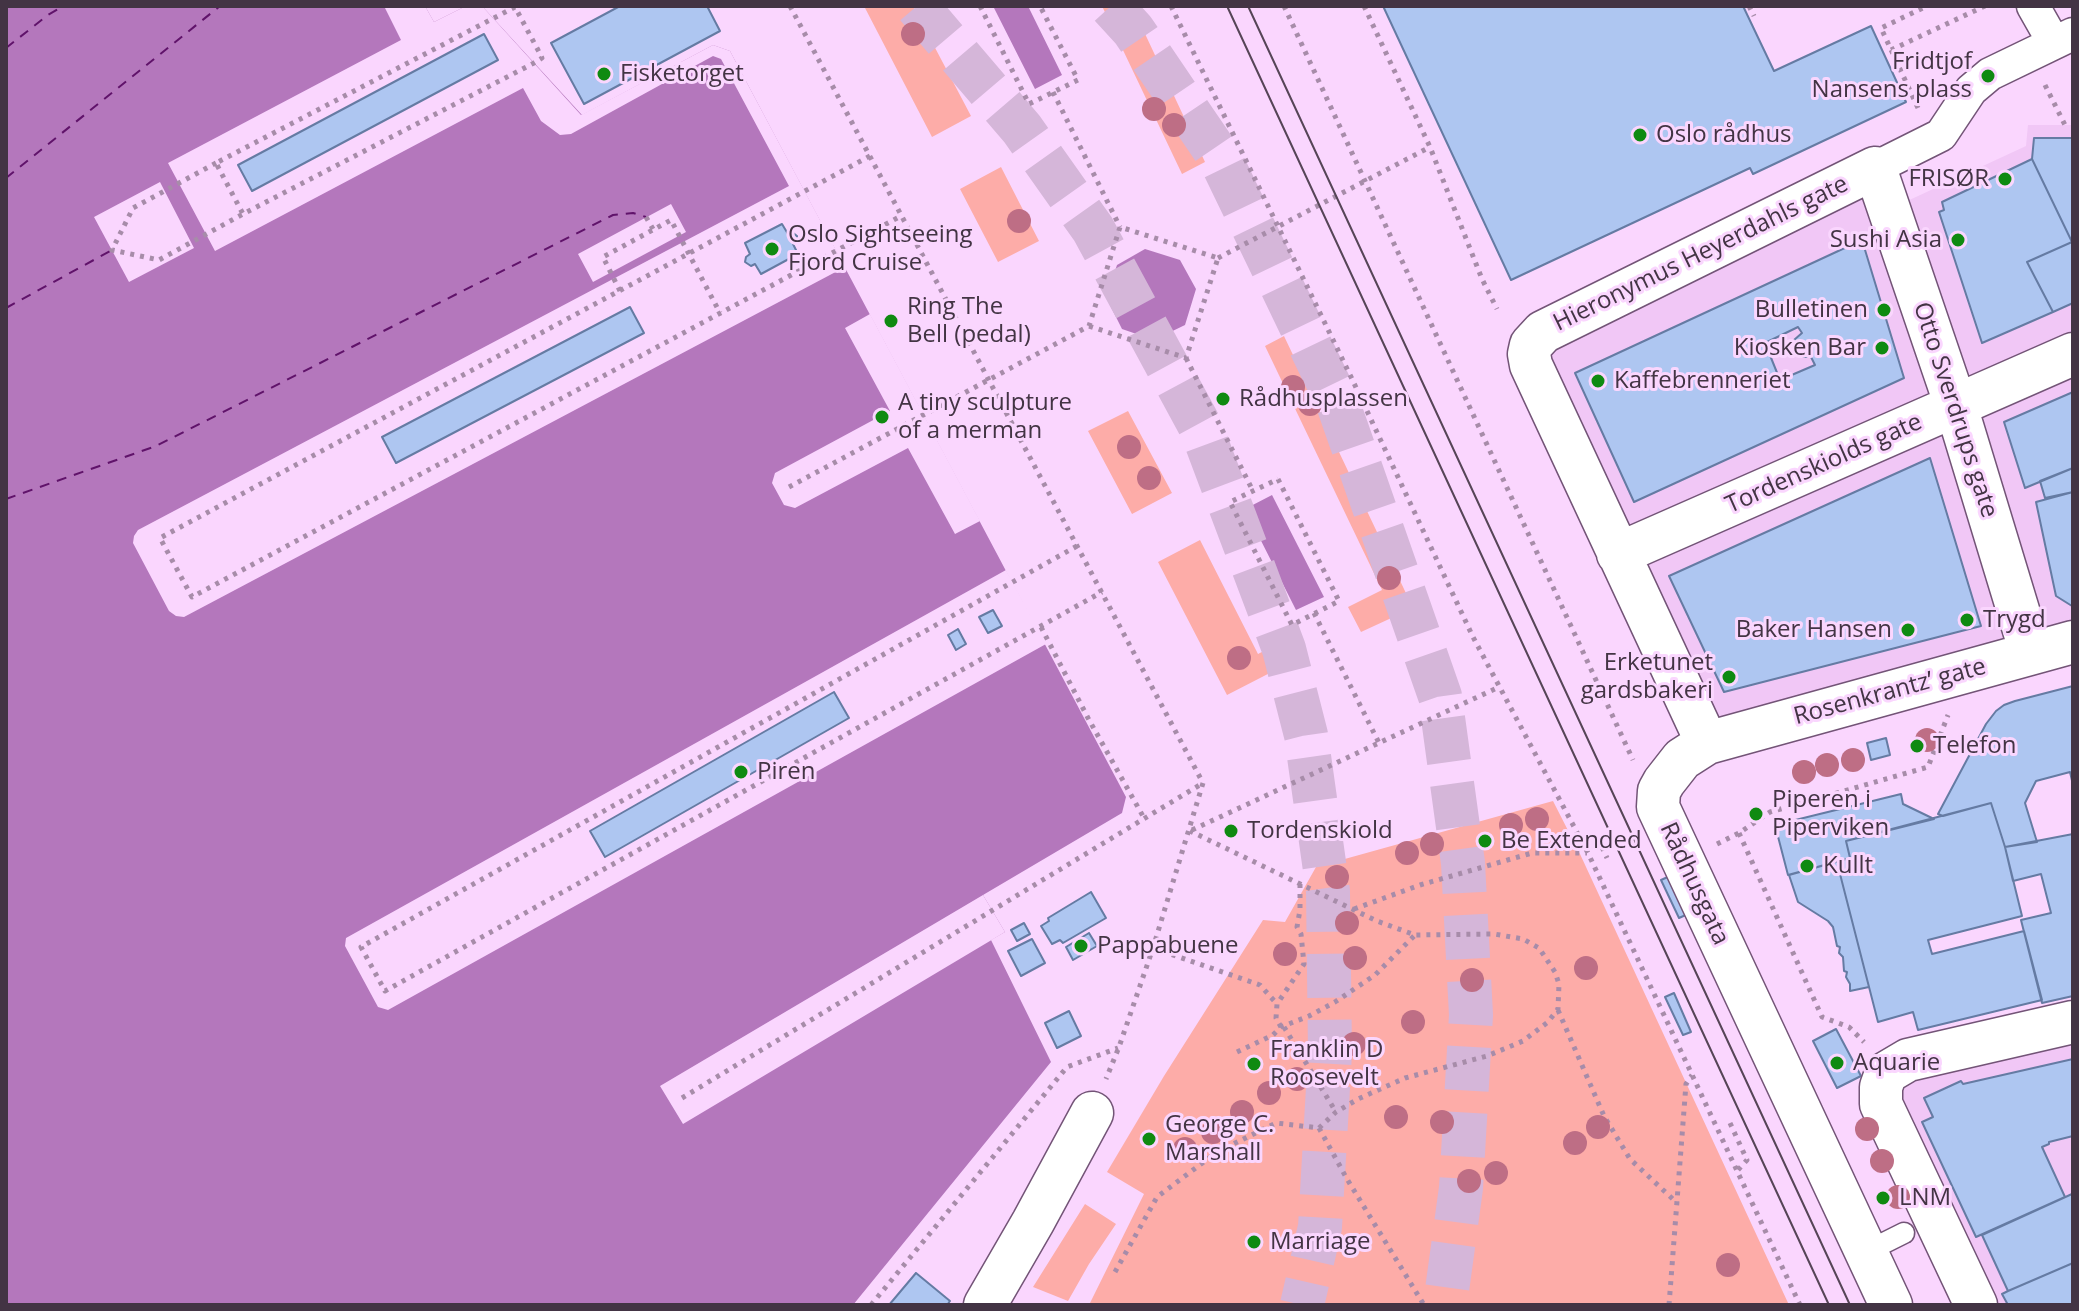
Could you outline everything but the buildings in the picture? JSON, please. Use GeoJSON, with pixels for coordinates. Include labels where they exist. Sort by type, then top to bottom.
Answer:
{"type":"FeatureCollection","features":[{"type":"Feature","properties":{"kind":"street"},"geometry":{"type":"LineString","coordinates":[[1875,168],[1941,135],[1971,90],[1990,74],[2063,38],[2033,6]]}},
{"type":"Feature","properties":{"kind":"street","name":"Hieronymus Heyerdahls gate"},"geometry":{"type":"LineString","coordinates":[[1618,554],[1531,365],[1531,345],[1543,332],[1875,168]]}},
{"type":"Feature","properties":{"kind":"street","name":"Otto Sverdrups gate"},"geometry":{"type":"LineString","coordinates":[[1875,168],[1956,406],[2031,653]]}},
{"type":"Feature","properties":{"kind":"street","name":"Tordenskiolds gate"},"geometry":{"type":"LineString","coordinates":[[1618,554],[2073,354]]}},
{"type":"Feature","properties":{"kind":"street"},"geometry":{"type":"LineString","coordinates":[[1618,554],[1707,743]]}},
{"type":"Feature","properties":{"kind":"street","name":"Rosenkrantz’ gate"},"geometry":{"type":"LineString","coordinates":[[1707,743],[2073,642]]}},
{"type":"Feature","properties":{"kind":"street","name":"Rådhusgata"},"geometry":{"type":"LineString","coordinates":[[1707,743],[1673,768],[1659,791],[1658,807],[1891,1305]]}},
{"type":"Feature","properties":{"kind":"street"},"geometry":{"type":"LineString","coordinates":[[1976,1305],[1881,1104],[1881,1087],[1886,1073],[1908,1060],[2073,1022]]}},
{"type":"Feature","properties":{"kind":"street"},"geometry":{"type":"LineString","coordinates":[[985,1305],[1092,1113]]}},
{"type":"Feature","properties":{"kind":"lane"},"geometry":{"type":"LineString","coordinates":[[1866,1252],[1904,1233]]}},
{"type":"Feature","properties":{"kind":"path"},"geometry":{"type":"LineString","coordinates":[[516,6],[542,58],[159,260],[112,250],[133,208],[516,6]]}},
{"type":"Feature","properties":{"kind":"path"},"geometry":{"type":"LineString","coordinates":[[790,6],[1203,783],[1119,1047],[1067,1067],[871,1305]]}},
{"type":"Feature","properties":{"kind":"path"},"geometry":{"type":"LineString","coordinates":[[980,6],[1029,104],[1078,80],[1040,6]]}},
{"type":"Feature","properties":{"kind":"path"},"geometry":{"type":"LineString","coordinates":[[1171,6],[1499,687],[1588,853],[1800,1305]]}},
{"type":"Feature","properties":{"kind":"path"},"geometry":{"type":"LineString","coordinates":[[1284,6],[1627,750]]}},
{"type":"Feature","properties":{"kind":"path"},"geometry":{"type":"LineString","coordinates":[[1364,6],[1430,147],[1497,309]]}},
{"type":"Feature","properties":{"kind":"path"},"geometry":{"type":"LineString","coordinates":[[1749,6],[1754,16]]}},
{"type":"Feature","properties":{"kind":"path"},"geometry":{"type":"LineString","coordinates":[[1918,109],[1881,28],[1927,6]]}},
{"type":"Feature","properties":{"kind":"path"},"geometry":{"type":"LineString","coordinates":[[1891,50],[1985,6]]}},
{"type":"Feature","properties":{"kind":"path"},"geometry":{"type":"LineString","coordinates":[[789,487],[1089,326],[1120,227],[1053,92]]}},
{"type":"Feature","properties":{"kind":"path"},"geometry":{"type":"LineString","coordinates":[[1120,227],[1218,258],[1430,147]]}},
{"type":"Feature","properties":{"kind":"path"},"geometry":{"type":"LineString","coordinates":[[870,156],[160,538],[192,597],[901,216]]}},
{"type":"Feature","properties":{"kind":"path"},"geometry":{"type":"LineString","coordinates":[[216,163],[243,214]]}},
{"type":"Feature","properties":{"kind":"path"},"geometry":{"type":"LineString","coordinates":[[646,217],[653,229]]}},
{"type":"Feature","properties":{"kind":"path"},"geometry":{"type":"LineString","coordinates":[[620,291],[603,257],[671,220],[720,313]]}},
{"type":"Feature","properties":{"kind":"path"},"geometry":{"type":"LineString","coordinates":[[1218,258],[1186,358],[1253,491]]}},
{"type":"Feature","properties":{"kind":"path"},"geometry":{"type":"LineString","coordinates":[[1089,326],[1186,358]]}},
{"type":"Feature","properties":{"kind":"path"},"geometry":{"type":"LineString","coordinates":[[1278,479],[1339,601],[1314,613],[1292,625],[1230,502],[1278,479]]}},
{"type":"Feature","properties":{"kind":"path"},"geometry":{"type":"LineString","coordinates":[[1077,546],[361,947],[385,991],[1102,592]]}},
{"type":"Feature","properties":{"kind":"path"},"geometry":{"type":"LineString","coordinates":[[1314,613],[1379,743]]}},
{"type":"Feature","properties":{"kind":"path"},"geometry":{"type":"LineString","coordinates":[[1041,627],[1144,818]]}},
{"type":"Feature","properties":{"kind":"path"},"geometry":{"type":"LineString","coordinates":[[1190,831],[1499,687]]}},
{"type":"Feature","properties":{"kind":"path"},"geometry":{"type":"LineString","coordinates":[[1712,846],[1739,833],[1770,812],[1928,767],[1950,712]]}},
{"type":"Feature","properties":{"kind":"path"},"geometry":{"type":"LineString","coordinates":[[682,1098],[1203,783]]}},
{"type":"Feature","properties":{"kind":"path"},"geometry":{"type":"LineString","coordinates":[[1190,831],[1377,921],[1415,935],[1494,934],[1523,939],[1539,948],[1555,972],[1559,984],[1558,1009],[1604,1116],[1630,1159],[1678,1204]]}},
{"type":"Feature","properties":{"kind":"path"},"geometry":{"type":"LineString","coordinates":[[1739,833],[1822,1017],[1849,1027],[1864,1042]]}},
{"type":"Feature","properties":{"kind":"path"},"geometry":{"type":"LineString","coordinates":[[1602,847],[1607,858]]}},
{"type":"Feature","properties":{"kind":"path"},"geometry":{"type":"LineString","coordinates":[[1353,909],[1420,885],[1532,853],[1588,853]]}},
{"type":"Feature","properties":{"kind":"path"},"geometry":{"type":"LineString","coordinates":[[1300,883],[1297,927],[1301,934],[1304,964],[1277,1004],[1276,1018],[1336,1112]]}},
{"type":"Feature","properties":{"kind":"path"},"geometry":{"type":"LineString","coordinates":[[1237,1052],[1335,1002],[1375,975],[1415,935]]}},
{"type":"Feature","properties":{"kind":"path"},"geometry":{"type":"LineString","coordinates":[[1153,948],[1260,985],[1277,1004]]}},
{"type":"Feature","properties":{"kind":"path"},"geometry":{"type":"LineString","coordinates":[[1115,1272],[1157,1197],[1217,1152],[1276,1123],[1319,1128],[1336,1112],[1358,1099],[1405,1078],[1487,1056],[1523,1041],[1548,1022],[1558,1009]]}},
{"type":"Feature","properties":{"kind":"path"},"geometry":{"type":"LineString","coordinates":[[1669,1305],[1686,1084],[1692,1074]]}},
{"type":"Feature","properties":{"kind":"path"},"geometry":{"type":"LineString","coordinates":[[1730,1123],[1747,1160],[1737,1171]]}},
{"type":"Feature","properties":{"kind":"path"},"geometry":{"type":"LineString","coordinates":[[1319,1128],[1424,1305]]}},
{"type":"Feature","properties":{"kind":"shaded area"},"geometry":{"type":"Polygon","coordinates":[[[6,6],[425,6],[434,22],[466,6],[482,6],[582,115],[713,45],[730,51],[1126,797],[1122,813],[983,895],[1005,932],[991,940],[1051,1062],[853,1305],[6,1305],[6,6]]]}},
{"type":"Feature","properties":{"kind":"shaded area"},"geometry":{"type":"Polygon","coordinates":[[[864,6],[913,6],[971,116],[932,137],[864,6]]]}},
{"type":"Feature","properties":{"kind":"shaded area"},"geometry":{"type":"Polygon","coordinates":[[[993,6],[1028,6],[1062,75],[1035,89],[993,6]]]}},
{"type":"Feature","properties":{"kind":"shaded area"},"geometry":{"type":"Polygon","coordinates":[[[1102,6],[1132,6],[1205,162],[1182,174],[1102,6]]]}},
{"type":"Feature","properties":{"kind":"shaded area"},"geometry":{"type":"Polygon","coordinates":[[[2028,125],[2073,125],[2073,642],[1707,743],[1531,345],[1875,168],[1890,209],[2026,146],[2028,125]]]}},
{"type":"Feature","properties":{"kind":"shaded area"},"geometry":{"type":"Polygon","coordinates":[[[1001,167],[1039,241],[998,262],[960,189],[1001,167]]]}},
{"type":"Feature","properties":{"kind":"shaded area"},"geometry":{"type":"Polygon","coordinates":[[[1145,249],[1180,260],[1196,289],[1185,325],[1154,340],[1122,329],[1106,297],[1117,265],[1145,249]]]}},
{"type":"Feature","properties":{"kind":"shaded area"},"geometry":{"type":"Polygon","coordinates":[[[1284,336],[1413,608],[1361,632],[1348,607],[1382,590],[1265,346],[1284,336]]]}},
{"type":"Feature","properties":{"kind":"shaded area"},"geometry":{"type":"Polygon","coordinates":[[[1128,411],[1172,493],[1132,514],[1088,431],[1128,411]]]}},
{"type":"Feature","properties":{"kind":"shaded area"},"geometry":{"type":"Polygon","coordinates":[[[1272,495],[1324,597],[1296,610],[1245,509],[1272,495]]]}},
{"type":"Feature","properties":{"kind":"shaded area"},"geometry":{"type":"Polygon","coordinates":[[[1200,540],[1258,654],[1287,639],[1297,659],[1227,695],[1158,562],[1200,540]]]}},
{"type":"Feature","properties":{"kind":"shaded area"},"geometry":{"type":"Polygon","coordinates":[[[1553,801],[1789,1305],[1089,1305],[1144,1194],[1107,1172],[1263,920],[1285,922],[1316,867],[1553,801]]]}},
{"type":"Feature","properties":{"kind":"shaded area"},"geometry":{"type":"Polygon","coordinates":[[[2073,1022],[2073,1305],[1976,1305],[1886,1073],[2073,1022]]]}},
{"type":"Feature","properties":{"kind":"shaded area"},"geometry":{"type":"Polygon","coordinates":[[[1085,1204],[1116,1224],[1068,1301],[1033,1287],[1085,1204]]]}},
{"type":"Feature","properties":{"kind":"pier"},"geometry":{"type":"Polygon","coordinates":[[[384,6],[425,6],[434,22],[466,6],[482,6],[581,115],[713,45],[730,51],[845,267],[184,617],[176,616],[169,611],[133,543],[138,530],[789,186],[721,59],[713,56],[571,134],[560,135],[541,121],[523,88],[215,251],[168,163],[401,40],[384,6]]]}},
{"type":"Feature","properties":{"kind":"pier"},"geometry":{"type":"Polygon","coordinates":[[[160,182],[194,248],[129,282],[94,217],[160,182]]]}},
{"type":"Feature","properties":{"kind":"pier"},"geometry":{"type":"Polygon","coordinates":[[[671,204],[686,232],[593,282],[578,254],[671,204]]]}},
{"type":"Feature","properties":{"kind":"pier"},"geometry":{"type":"Polygon","coordinates":[[[870,314],[980,521],[955,534],[908,448],[795,508],[784,505],[772,483],[775,473],[890,411],[845,328],[870,314]]]}},
{"type":"Feature","properties":{"kind":"pier"},"geometry":{"type":"Polygon","coordinates":[[[1006,570],[1046,644],[388,1010],[378,1007],[345,946],[346,938],[1006,570]]]}},
{"type":"Feature","properties":{"kind":"pier"},"geometry":{"type":"Polygon","coordinates":[[[983,895],[1005,932],[683,1124],[660,1086],[983,895]]]}},
{"type":"Feature","properties":{"kind":"ferry route"},"geometry":{"type":"LineString","coordinates":[[6,48],[63,6]]}},
{"type":"Feature","properties":{"kind":"ferry route"},"geometry":{"type":"LineString","coordinates":[[6,178],[220,6]]}},
{"type":"Feature","properties":{"kind":"ferry route"},"geometry":{"type":"LineString","coordinates":[[6,499],[156,446],[613,215],[633,213],[646,217]]}},
{"type":"Feature","properties":{"kind":"ferry route"},"geometry":{"type":"LineString","coordinates":[[6,308],[112,250]]}},
{"type":"Feature","properties":{"kind":"tunnel"},"geometry":{"type":"LineString","coordinates":[[917,6],[1022,129],[1093,229],[1201,428],[1284,649],[1306,735],[1328,891],[1330,1053],[1320,1227],[1302,1305]]}},
{"type":"Feature","properties":{"kind":"tunnel"},"geometry":{"type":"LineString","coordinates":[[1111,6],[1133,30],[1220,158],[1337,401],[1440,696],[1463,863],[1471,1015],[1461,1188],[1445,1305]]}},
{"type":"Feature","properties":{"kind":"tram line"},"geometry":{"type":"LineString","coordinates":[[1227,6],[1829,1305]]}},
{"type":"Feature","properties":{"kind":"tram line"},"geometry":{"type":"LineString","coordinates":[[1248,6],[1850,1305]]}},
{"type":"Feature","properties":{"kind":"place","name":"Fisketorget"},"geometry":{"type":"Point","coordinates":[604,74]}},
{"type":"Feature","properties":{"kind":"place","name":"Fridtjof Nansens plass"},"geometry":{"type":"Point","coordinates":[1988,76]}},
{"type":"Feature","properties":{"kind":"place","name":"Oslo rådhus"},"geometry":{"type":"Point","coordinates":[1640,135]}},
{"type":"Feature","properties":{"kind":"place","name":"FRISØR"},"geometry":{"type":"Point","coordinates":[2005,179]}},
{"type":"Feature","properties":{"kind":"place","name":"Sushi Asia"},"geometry":{"type":"Point","coordinates":[1958,240]}},
{"type":"Feature","properties":{"kind":"place","name":"Oslo Sightseeing Fjord Cruise"},"geometry":{"type":"Point","coordinates":[772,249]}},
{"type":"Feature","properties":{"kind":"place","name":"Bulletinen"},"geometry":{"type":"Point","coordinates":[1884,310]}},
{"type":"Feature","properties":{"kind":"place","name":"Ring The Bell (pedal)"},"geometry":{"type":"Point","coordinates":[891,321]}},
{"type":"Feature","properties":{"kind":"place","name":"Kiosken Bar"},"geometry":{"type":"Point","coordinates":[1882,348]}},
{"type":"Feature","properties":{"kind":"place","name":"Kaffebrenneriet"},"geometry":{"type":"Point","coordinates":[1598,381]}},
{"type":"Feature","properties":{"kind":"place","name":"Rådhusplassen"},"geometry":{"type":"Point","coordinates":[1223,399]}},
{"type":"Feature","properties":{"kind":"place","name":"A tiny sculpture of a merman"},"geometry":{"type":"Point","coordinates":[882,417]}},
{"type":"Feature","properties":{"kind":"place","name":"Trygd"},"geometry":{"type":"Point","coordinates":[1967,620]}},
{"type":"Feature","properties":{"kind":"place","name":"Baker Hansen"},"geometry":{"type":"Point","coordinates":[1908,630]}},
{"type":"Feature","properties":{"kind":"place","name":"Erketunet gardsbakeri"},"geometry":{"type":"Point","coordinates":[1729,677]}},
{"type":"Feature","properties":{"kind":"place","name":"Telefon"},"geometry":{"type":"Point","coordinates":[1917,746]}},
{"type":"Feature","properties":{"kind":"place","name":"Piren"},"geometry":{"type":"Point","coordinates":[741,772]}},
{"type":"Feature","properties":{"kind":"place","name":"Piperen i Piperviken"},"geometry":{"type":"Point","coordinates":[1756,814]}},
{"type":"Feature","properties":{"kind":"place","name":"Tordenskiold"},"geometry":{"type":"Point","coordinates":[1231,831]}},
{"type":"Feature","properties":{"kind":"place","name":"Be Extended"},"geometry":{"type":"Point","coordinates":[1485,841]}},
{"type":"Feature","properties":{"kind":"place","name":"Kullt"},"geometry":{"type":"Point","coordinates":[1807,866]}},
{"type":"Feature","properties":{"kind":"place","name":"Pappabuene"},"geometry":{"type":"Point","coordinates":[1081,946]}},
{"type":"Feature","properties":{"kind":"place","name":"Aquarie"},"geometry":{"type":"Point","coordinates":[1837,1063]}},
{"type":"Feature","properties":{"kind":"place","name":"Franklin D Roosevelt"},"geometry":{"type":"Point","coordinates":[1254,1064]}},
{"type":"Feature","properties":{"kind":"place","name":"George C. Marshall"},"geometry":{"type":"Point","coordinates":[1149,1139]}},
{"type":"Feature","properties":{"kind":"place","name":"LNM"},"geometry":{"type":"Point","coordinates":[1883,1198]}},
{"type":"Feature","properties":{"kind":"place","name":"Marriage"},"geometry":{"type":"Point","coordinates":[1254,1242]}}]}
